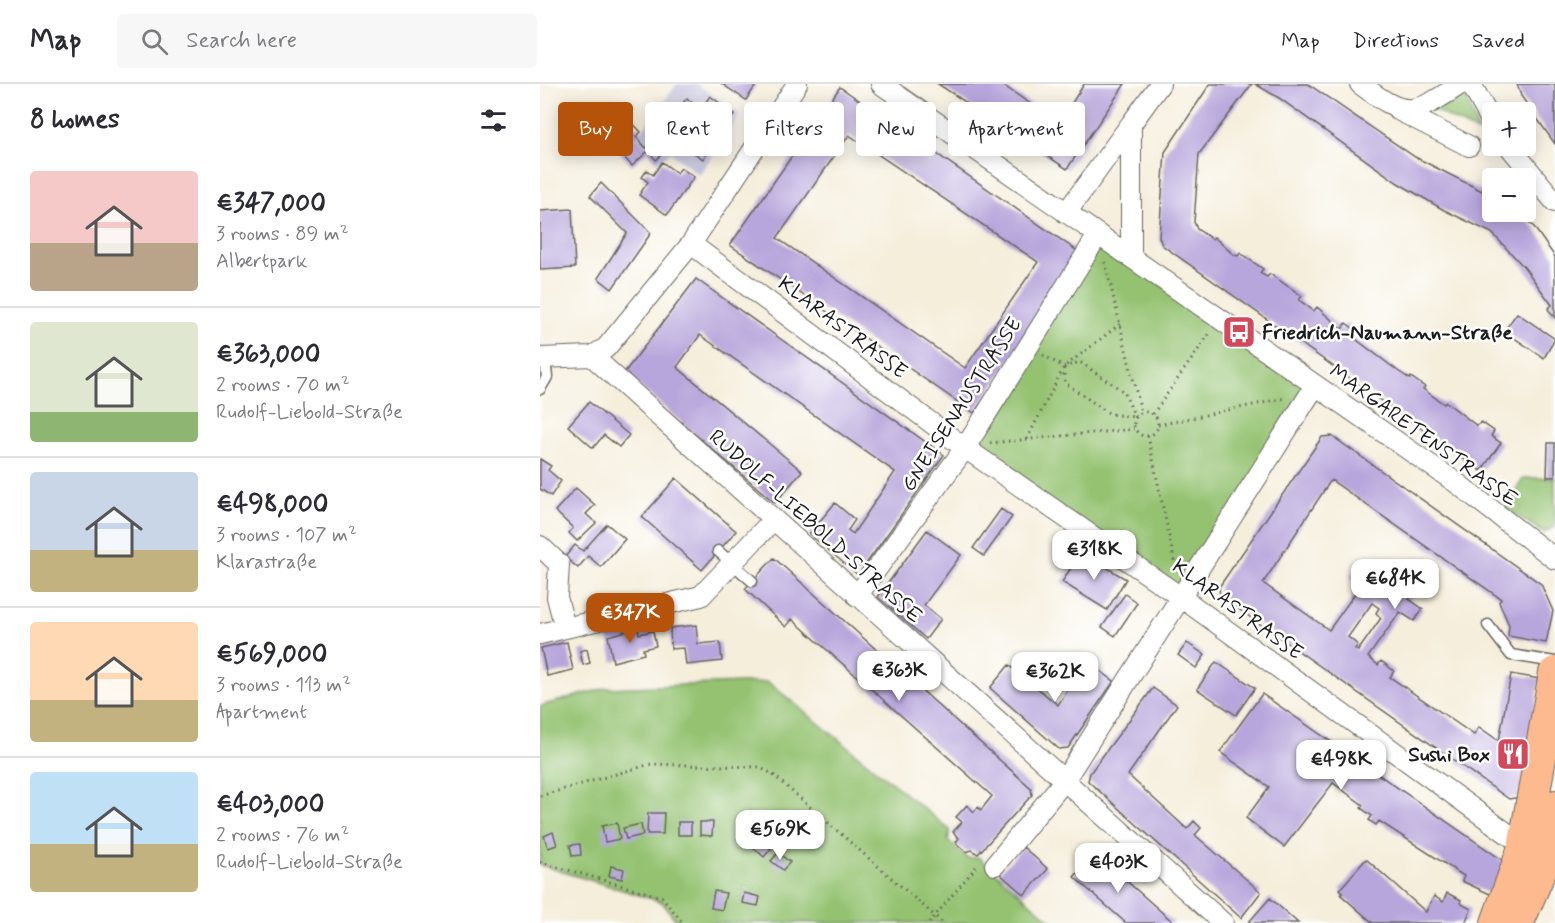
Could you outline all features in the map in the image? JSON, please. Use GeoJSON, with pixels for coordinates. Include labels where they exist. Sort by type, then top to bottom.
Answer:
{"type":"FeatureCollection","features":[{"type":"Feature","properties":{"kind":"main road"},"geometry":{"type":"LineString","coordinates":[[1497,923],[1542,855],[1555,673]]}},
{"type":"Feature","properties":{"kind":"main road"},"geometry":{"type":"LineString","coordinates":[[1518,923],[1542,855],[1555,806]]}},
{"type":"Feature","properties":{"kind":"street"},"geometry":{"type":"LineString","coordinates":[[542,358],[592,356],[606,348],[691,244],[797,84]]}},
{"type":"Feature","properties":{"kind":"street","name":"MARGARETENSTRASSE"},"geometry":{"type":"LineString","coordinates":[[881,84],[1458,484],[1555,559]]}},
{"type":"Feature","properties":{"kind":"street"},"geometry":{"type":"LineString","coordinates":[[1066,213],[1160,84]]}},
{"type":"Feature","properties":{"kind":"street"},"geometry":{"type":"LineString","coordinates":[[1360,84],[1390,106],[1469,146]]}},
{"type":"Feature","properties":{"kind":"street"},"geometry":{"type":"LineString","coordinates":[[1390,106],[1417,108],[1433,102],[1461,84]]}},
{"type":"Feature","properties":{"kind":"street"},"geometry":{"type":"LineString","coordinates":[[1471,84],[1482,104]]}},
{"type":"Feature","properties":{"kind":"street"},"geometry":{"type":"LineString","coordinates":[[1131,124],[1131,257]]}},
{"type":"Feature","properties":{"kind":"street"},"geometry":{"type":"LineString","coordinates":[[1517,156],[1555,202]]}},
{"type":"Feature","properties":{"kind":"street","name":"GNEISENAUSTRASSE"},"geometry":{"type":"LineString","coordinates":[[857,596],[965,448],[1098,235]]}},
{"type":"Feature","properties":{"kind":"street","name":"KLARASTRASSE"},"geometry":{"type":"LineString","coordinates":[[691,244],[965,448],[1182,598],[1542,855]]}},
{"type":"Feature","properties":{"kind":"street","name":"RUDOLF-LIEBOLD-STRASSE"},"geometry":{"type":"LineString","coordinates":[[592,356],[1223,923]]}},
{"type":"Feature","properties":{"kind":"street"},"geometry":{"type":"LineString","coordinates":[[994,865],[1064,782],[1315,386]]}},
{"type":"Feature","properties":{"kind":"street"},"geometry":{"type":"LineString","coordinates":[[540,634],[701,596],[725,557],[773,520]]}},
{"type":"Feature","properties":{"kind":"street"},"geometry":{"type":"LineString","coordinates":[[540,546],[559,564],[557,597],[565,627]]}},
{"type":"Feature","properties":{"kind":"lane"},"geometry":{"type":"LineString","coordinates":[[540,389],[547,377],[542,358]]}},
{"type":"Feature","properties":{"kind":"lane"},"geometry":{"type":"LineString","coordinates":[[725,557],[752,582]]}},
{"type":"Feature","properties":{"kind":"lane"},"geometry":{"type":"LineString","coordinates":[[1488,625],[1511,655],[1555,663]]}},
{"type":"Feature","properties":{"kind":"path"},"geometry":{"type":"LineString","coordinates":[[1098,235],[1141,412]]}},
{"type":"Feature","properties":{"kind":"path"},"geometry":{"type":"LineString","coordinates":[[1027,439],[1064,367],[1120,324]]}},
{"type":"Feature","properties":{"kind":"path"},"geometry":{"type":"LineString","coordinates":[[1153,414],[1213,329]]}},
{"type":"Feature","properties":{"kind":"path"},"geometry":{"type":"LineString","coordinates":[[1029,346],[1064,367],[1080,362],[1124,392],[1135,417],[1134,429],[1140,435],[1148,436],[1155,432],[1158,425],[1153,414]]}},
{"type":"Feature","properties":{"kind":"path"},"geometry":{"type":"LineString","coordinates":[[1064,367],[1065,383],[1110,414],[1135,417],[1141,412],[1153,414]]}},
{"type":"Feature","properties":{"kind":"path"},"geometry":{"type":"LineString","coordinates":[[1158,425],[1287,398],[1307,387],[1315,386]]}},
{"type":"Feature","properties":{"kind":"path"},"geometry":{"type":"LineString","coordinates":[[965,448],[1027,439],[1134,429]]}},
{"type":"Feature","properties":{"kind":"path"},"geometry":{"type":"LineString","coordinates":[[1148,436],[1182,598]]}},
{"type":"Feature","properties":{"kind":"path"},"geometry":{"type":"LineString","coordinates":[[540,796],[651,764],[758,767],[771,772],[943,923]]}},
{"type":"Feature","properties":{"kind":"path"},"geometry":{"type":"LineString","coordinates":[[929,923],[986,856],[994,865]]}},
{"type":"Feature","properties":{"kind":"path"},"geometry":{"type":"LineString","coordinates":[[540,862],[662,897],[683,923]]}},
{"type":"Feature","properties":{"kind":"shaded area"},"geometry":{"type":"Polygon","coordinates":[[[677,84],[697,84],[722,102],[664,102],[677,84]]]}},
{"type":"Feature","properties":{"kind":"shaded area"},"geometry":{"type":"Polygon","coordinates":[[[732,109],[740,115],[732,127],[732,109]]]}},
{"type":"Feature","properties":{"kind":"shaded area"},"geometry":{"type":"Polygon","coordinates":[[[633,124],[641,132],[645,127],[645,147],[633,134],[633,124]]]}},
{"type":"Feature","properties":{"kind":"shaded area"},"geometry":{"type":"Polygon","coordinates":[[[653,156],[665,156],[658,162],[653,156]]]}},
{"type":"Feature","properties":{"kind":"shaded area"},"geometry":{"type":"Polygon","coordinates":[[[675,156],[712,156],[699,175],[675,156]]]}},
{"type":"Feature","properties":{"kind":"green space"},"geometry":{"type":"Polygon","coordinates":[[[1462,86],[1479,133],[1428,107],[1462,86]]]}},
{"type":"Feature","properties":{"kind":"green space"},"geometry":{"type":"Polygon","coordinates":[[[1100,242],[1307,387],[1181,592],[971,447],[1100,242]]]}},
{"type":"Feature","properties":{"kind":"green space"},"geometry":{"type":"Polygon","coordinates":[[[1524,478],[1555,478],[1555,526],[1544,533],[1504,507],[1524,478]]]}},
{"type":"Feature","properties":{"kind":"green space"},"geometry":{"type":"Polygon","coordinates":[[[768,682],[950,830],[948,841],[967,858],[978,857],[1054,923],[678,923],[662,902],[540,865],[540,706],[606,688],[768,682]]]}},
{"type":"Feature","properties":{"kind":"building"},"geometry":{"type":"Polygon","coordinates":[[[722,84],[757,84],[746,100],[722,84]]]}},
{"type":"Feature","properties":{"kind":"building"},"geometry":{"type":"Polygon","coordinates":[[[938,84],[1001,84],[1028,102],[965,102],[938,84]]]}},
{"type":"Feature","properties":{"kind":"building"},"geometry":{"type":"Polygon","coordinates":[[[1084,84],[1125,84],[1085,143],[1085,102],[1072,102],[1084,84]]]}},
{"type":"Feature","properties":{"kind":"building"},"geometry":{"type":"Polygon","coordinates":[[[1210,84],[1252,84],[1199,154],[1194,222],[1197,229],[1212,239],[1214,237],[1234,255],[1238,256],[1240,253],[1263,269],[1260,273],[1267,277],[1270,274],[1302,296],[1299,300],[1314,311],[1317,307],[1342,329],[1346,323],[1357,331],[1353,337],[1398,371],[1410,379],[1411,377],[1425,387],[1423,389],[1444,404],[1446,402],[1477,426],[1481,422],[1494,431],[1491,436],[1501,443],[1481,471],[1162,245],[1159,237],[1165,152],[1210,84]]]}},
{"type":"Feature","properties":{"kind":"building"},"geometry":{"type":"Polygon","coordinates":[[[1255,84],[1308,84],[1415,157],[1482,191],[1482,222],[1529,222],[1555,257],[1555,318],[1548,309],[1552,305],[1524,267],[1492,233],[1444,210],[1398,183],[1279,98],[1255,84]]]}},
{"type":"Feature","properties":{"kind":"building"},"geometry":{"type":"Polygon","coordinates":[[[1517,84],[1555,84],[1555,144],[1536,117],[1536,102],[1525,102],[1517,84]]]}},
{"type":"Feature","properties":{"kind":"building"},"geometry":{"type":"Polygon","coordinates":[[[840,87],[862,102],[856,102],[856,140],[849,135],[844,142],[844,102],[830,102],[840,87]]]}},
{"type":"Feature","properties":{"kind":"building"},"geometry":{"type":"Polygon","coordinates":[[[710,96],[718,102],[706,102],[710,96]]]}},
{"type":"Feature","properties":{"kind":"building"},"geometry":{"type":"Polygon","coordinates":[[[633,124],[641,132],[636,137],[645,147],[645,154],[632,166],[623,156],[633,156],[633,124]]]}},
{"type":"Feature","properties":{"kind":"building"},"geometry":{"type":"Polygon","coordinates":[[[936,153],[1083,255],[974,413],[730,245],[792,156],[834,156],[777,238],[965,368],[1038,262],[880,156],[936,156],[936,153]]]}},
{"type":"Feature","properties":{"kind":"building"},"geometry":{"type":"Polygon","coordinates":[[[1047,156],[1076,156],[1067,169],[1047,156]]]}},
{"type":"Feature","properties":{"kind":"building"},"geometry":{"type":"Polygon","coordinates":[[[662,162],[677,173],[681,168],[694,177],[667,215],[639,195],[648,182],[642,177],[647,170],[653,175],[662,162]]]}},
{"type":"Feature","properties":{"kind":"building"},"geometry":{"type":"Polygon","coordinates":[[[601,183],[651,233],[612,289],[598,278],[627,233],[590,196],[601,183]]]}},
{"type":"Feature","properties":{"kind":"building"},"geometry":{"type":"Polygon","coordinates":[[[572,209],[575,268],[540,270],[540,211],[572,209]]]}},
{"type":"Feature","properties":{"kind":"building"},"geometry":{"type":"Polygon","coordinates":[[[696,279],[944,455],[858,575],[809,534],[835,503],[855,520],[848,530],[853,534],[895,472],[700,335],[677,367],[802,471],[775,503],[624,373],[696,279]]]}},
{"type":"Feature","properties":{"kind":"building"},"geometry":{"type":"Polygon","coordinates":[[[1517,313],[1555,339],[1544,358],[1504,331],[1517,313]]]}},
{"type":"Feature","properties":{"kind":"building"},"geometry":{"type":"Polygon","coordinates":[[[589,402],[629,435],[619,447],[604,435],[593,448],[568,426],[589,402]]]}},
{"type":"Feature","properties":{"kind":"building"},"geometry":{"type":"Polygon","coordinates":[[[1332,436],[1541,584],[1553,611],[1546,643],[1508,636],[1509,625],[1499,602],[1501,599],[1331,480],[1263,583],[1329,630],[1361,585],[1350,577],[1361,562],[1398,588],[1406,578],[1418,586],[1409,599],[1423,609],[1414,621],[1400,612],[1368,657],[1378,665],[1381,661],[1394,671],[1390,677],[1474,735],[1479,727],[1499,741],[1511,674],[1540,679],[1521,797],[1509,799],[1220,596],[1219,587],[1322,437],[1332,436]],[[1372,603],[1348,637],[1358,645],[1355,649],[1358,651],[1381,618],[1376,613],[1379,608],[1372,603]]]}},
{"type":"Feature","properties":{"kind":"building"},"geometry":{"type":"Polygon","coordinates":[[[1548,443],[1555,443],[1555,477],[1547,477],[1548,443]]]}},
{"type":"Feature","properties":{"kind":"building"},"geometry":{"type":"Polygon","coordinates":[[[540,459],[551,466],[548,470],[561,481],[551,496],[540,489],[540,459]]]}},
{"type":"Feature","properties":{"kind":"building"},"geometry":{"type":"Polygon","coordinates":[[[676,478],[736,531],[702,570],[642,517],[676,478]]]}},
{"type":"Feature","properties":{"kind":"building"},"geometry":{"type":"Polygon","coordinates":[[[576,488],[595,505],[586,514],[596,523],[577,541],[569,533],[573,528],[555,511],[576,488]]]}},
{"type":"Feature","properties":{"kind":"building"},"geometry":{"type":"Polygon","coordinates":[[[1001,509],[1012,517],[984,556],[973,548],[1001,509]]]}},
{"type":"Feature","properties":{"kind":"building"},"geometry":{"type":"Polygon","coordinates":[[[607,524],[625,539],[601,567],[588,556],[578,568],[565,557],[575,545],[583,551],[607,524]]]}},
{"type":"Feature","properties":{"kind":"building"},"geometry":{"type":"Polygon","coordinates":[[[927,530],[961,555],[924,605],[941,619],[926,639],[878,597],[927,530]]]}},
{"type":"Feature","properties":{"kind":"building"},"geometry":{"type":"Polygon","coordinates":[[[1081,552],[1126,579],[1107,610],[1062,582],[1081,552]]]}},
{"type":"Feature","properties":{"kind":"building"},"geometry":{"type":"Polygon","coordinates":[[[774,558],[1031,788],[1032,795],[978,854],[972,850],[966,852],[956,842],[959,838],[953,832],[962,822],[956,817],[967,805],[974,812],[978,807],[981,810],[992,796],[792,619],[786,627],[745,589],[774,558]]]}},
{"type":"Feature","properties":{"kind":"building"},"geometry":{"type":"Polygon","coordinates":[[[1125,594],[1137,603],[1115,636],[1102,627],[1125,594]]]}},
{"type":"Feature","properties":{"kind":"building"},"geometry":{"type":"Polygon","coordinates":[[[696,625],[698,644],[720,642],[722,661],[686,665],[684,648],[671,649],[670,628],[696,625]]]}},
{"type":"Feature","properties":{"kind":"building"},"geometry":{"type":"Polygon","coordinates":[[[638,628],[639,634],[653,631],[656,646],[643,649],[644,654],[613,662],[608,636],[638,628]]]}},
{"type":"Feature","properties":{"kind":"building"},"geometry":{"type":"Polygon","coordinates":[[[567,642],[573,670],[547,676],[541,648],[567,642]]]}},
{"type":"Feature","properties":{"kind":"building"},"geometry":{"type":"Polygon","coordinates":[[[1187,643],[1205,655],[1196,668],[1178,655],[1187,643]]]}},
{"type":"Feature","properties":{"kind":"building"},"geometry":{"type":"Polygon","coordinates":[[[587,649],[590,663],[583,665],[580,651],[587,649]]]}},
{"type":"Feature","properties":{"kind":"building"},"geometry":{"type":"Polygon","coordinates":[[[1087,661],[1114,681],[1068,748],[1059,749],[990,688],[1009,665],[1058,705],[1087,661]]]}},
{"type":"Feature","properties":{"kind":"building"},"geometry":{"type":"Polygon","coordinates":[[[1216,662],[1255,688],[1236,715],[1197,689],[1216,662]]]}},
{"type":"Feature","properties":{"kind":"building"},"geometry":{"type":"Polygon","coordinates":[[[1153,688],[1177,705],[1128,775],[1187,829],[1194,821],[1201,828],[1195,835],[1261,892],[1241,918],[1088,781],[1090,773],[1153,688]]]}},
{"type":"Feature","properties":{"kind":"building"},"geometry":{"type":"Polygon","coordinates":[[[1262,694],[1502,860],[1505,869],[1492,895],[1462,881],[1464,876],[1379,821],[1376,825],[1369,820],[1372,816],[1361,808],[1363,805],[1333,783],[1284,847],[1246,818],[1269,787],[1220,752],[1262,694]]]}},
{"type":"Feature","properties":{"kind":"building"},"geometry":{"type":"Polygon","coordinates":[[[648,813],[664,813],[663,834],[647,834],[648,813]]]}},
{"type":"Feature","properties":{"kind":"building"},"geometry":{"type":"Polygon","coordinates":[[[678,822],[691,822],[691,835],[678,835],[678,822]]]}},
{"type":"Feature","properties":{"kind":"building"},"geometry":{"type":"Polygon","coordinates":[[[700,822],[713,822],[712,836],[700,835],[700,822]]]}},
{"type":"Feature","properties":{"kind":"building"},"geometry":{"type":"Polygon","coordinates":[[[617,823],[620,839],[605,842],[602,826],[617,823]]]}},
{"type":"Feature","properties":{"kind":"building"},"geometry":{"type":"Polygon","coordinates":[[[641,824],[643,835],[626,839],[623,828],[641,824]]]}},
{"type":"Feature","properties":{"kind":"building"},"geometry":{"type":"Polygon","coordinates":[[[553,832],[557,845],[548,848],[544,836],[553,832]]]}},
{"type":"Feature","properties":{"kind":"building"},"geometry":{"type":"Polygon","coordinates":[[[760,839],[771,849],[764,857],[753,847],[760,839]]]}},
{"type":"Feature","properties":{"kind":"building"},"geometry":{"type":"Polygon","coordinates":[[[580,844],[581,855],[572,856],[570,845],[580,844]]]}},
{"type":"Feature","properties":{"kind":"building"},"geometry":{"type":"Polygon","coordinates":[[[1023,847],[1048,869],[1024,895],[999,873],[1023,847]]]}},
{"type":"Feature","properties":{"kind":"building"},"geometry":{"type":"Polygon","coordinates":[[[778,853],[790,862],[783,870],[771,861],[778,853]]]}},
{"type":"Feature","properties":{"kind":"building"},"geometry":{"type":"Polygon","coordinates":[[[1095,853],[1174,923],[1126,923],[1074,877],[1095,853]]]}},
{"type":"Feature","properties":{"kind":"building"},"geometry":{"type":"Polygon","coordinates":[[[1366,859],[1426,912],[1434,896],[1443,902],[1447,893],[1461,900],[1460,903],[1471,909],[1465,923],[1373,923],[1341,895],[1343,892],[1340,889],[1366,859]]]}},
{"type":"Feature","properties":{"kind":"building"},"geometry":{"type":"Polygon","coordinates":[[[611,866],[624,869],[622,879],[609,876],[611,866]]]}},
{"type":"Feature","properties":{"kind":"building"},"geometry":{"type":"Polygon","coordinates":[[[714,891],[726,893],[722,910],[711,908],[714,891]]]}},
{"type":"Feature","properties":{"kind":"building"},"geometry":{"type":"Polygon","coordinates":[[[744,893],[760,897],[758,906],[742,903],[744,893]]]}},
{"type":"Feature","properties":{"kind":"building"},"geometry":{"type":"Polygon","coordinates":[[[1270,898],[1298,923],[1248,923],[1270,898]]]}},
{"type":"Feature","properties":{"kind":"place","name":"Friedrich-Naumann-Straße"},"geometry":{"type":"Point","coordinates":[1239,332]}},
{"type":"Feature","properties":{"kind":"place","name":"Sushi Box"},"geometry":{"type":"Point","coordinates":[1513,754]}}]}
